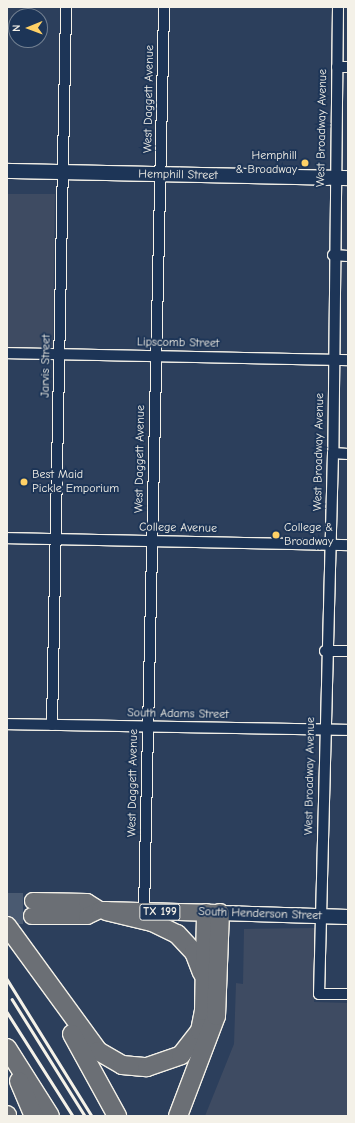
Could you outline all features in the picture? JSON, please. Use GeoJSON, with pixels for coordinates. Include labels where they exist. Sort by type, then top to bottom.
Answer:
{"type":"FeatureCollection","features":[{"type":"Feature","properties":{"kind":"highway"},"geometry":{"type":"LineString","coordinates":[[103,911],[152,922],[177,934],[194,952],[206,986]]}},
{"type":"Feature","properties":{"kind":"highway"},"geometry":{"type":"LineString","coordinates":[[7,927],[98,1051],[122,1065],[147,1067],[172,1060],[191,1046],[203,1022],[213,913]]}},
{"type":"Feature","properties":{"kind":"highway"},"geometry":{"type":"LineString","coordinates":[[178,1116],[216,1016],[213,913]]}},
{"type":"Feature","properties":{"kind":"highway"},"geometry":{"type":"LineString","coordinates":[[7,927],[98,1078],[117,1116]]}},
{"type":"Feature","properties":{"kind":"highway"},"geometry":{"type":"LineString","coordinates":[[8,1051],[34,1116]]}},
{"type":"Feature","properties":{"kind":"highway"},"geometry":{"type":"LineString","coordinates":[[8,1051],[50,1116]]}},
{"type":"Feature","properties":{"kind":"main road","name":"South Henderson Street"},"geometry":{"type":"LineString","coordinates":[[32,909],[87,902],[103,911],[213,913]]}},
{"type":"Feature","properties":{"kind":"street","name":"Jarvis Street"},"geometry":{"type":"LineString","coordinates":[[52,725],[66,7]]}},
{"type":"Feature","properties":{"kind":"street","name":"West Broadway Avenue"},"geometry":{"type":"LineString","coordinates":[[338,7],[337,66],[341,178],[333,255],[333,453],[325,651],[319,994],[348,994]]}},
{"type":"Feature","properties":{"kind":"street","name":"West Daggett Avenue"},"geometry":{"type":"LineString","coordinates":[[144,911],[155,356],[161,174],[164,8]]}},
{"type":"Feature","properties":{"kind":"street"},"geometry":{"type":"LineString","coordinates":[[337,66],[348,67]]}},
{"type":"Feature","properties":{"kind":"street","name":"Hemphill Street"},"geometry":{"type":"LineString","coordinates":[[7,171],[341,178]]}},
{"type":"Feature","properties":{"kind":"street"},"geometry":{"type":"LineString","coordinates":[[333,255],[348,256]]}},
{"type":"Feature","properties":{"kind":"street","name":"Lipscomb Street"},"geometry":{"type":"LineString","coordinates":[[7,353],[348,360]]}},
{"type":"Feature","properties":{"kind":"street"},"geometry":{"type":"LineString","coordinates":[[333,453],[348,454]]}},
{"type":"Feature","properties":{"kind":"street","name":"College Avenue"},"geometry":{"type":"LineString","coordinates":[[7,538],[348,545]]}},
{"type":"Feature","properties":{"kind":"street"},"geometry":{"type":"LineString","coordinates":[[325,651],[348,651]]}},
{"type":"Feature","properties":{"kind":"street","name":"South Adams Street"},"geometry":{"type":"LineString","coordinates":[[7,724],[348,730]]}},
{"type":"Feature","properties":{"kind":"street","name":"South Henderson Street"},"geometry":{"type":"LineString","coordinates":[[213,913],[348,917]]}},
{"type":"Feature","properties":{"kind":"shaded area"},"geometry":{"type":"Polygon","coordinates":[[[7,194],[55,194],[53,348],[7,347],[7,194]]]}},
{"type":"Feature","properties":{"kind":"shaded area"},"geometry":{"type":"Polygon","coordinates":[[[315,928],[314,1002],[348,1003],[348,1116],[205,1116],[234,1044],[236,983],[243,984],[244,929],[315,928]]]}},
{"type":"Feature","properties":{"kind":"tunnel"},"geometry":{"type":"LineString","coordinates":[[7,901],[33,901]]}},
{"type":"Feature","properties":{"kind":"tunnel"},"geometry":{"type":"LineString","coordinates":[[7,916],[32,916]]}},
{"type":"Feature","properties":{"kind":"railway"},"geometry":{"type":"LineString","coordinates":[[7,979],[92,1116]]}},
{"type":"Feature","properties":{"kind":"railway"},"geometry":{"type":"LineString","coordinates":[[12,999],[85,1116]]}},
{"type":"Feature","properties":{"kind":"railway"},"geometry":{"type":"LineString","coordinates":[[7,1012],[73,1116]]}},
{"type":"Feature","properties":{"kind":"place","name":"Hemphill & Broadway"},"geometry":{"type":"Point","coordinates":[305,163]}},
{"type":"Feature","properties":{"kind":"place","name":"Best Maid Pickle Emporium"},"geometry":{"type":"Point","coordinates":[24,482]}},
{"type":"Feature","properties":{"kind":"place","name":"College & Broadway"},"geometry":{"type":"Point","coordinates":[276,535]}}]}
